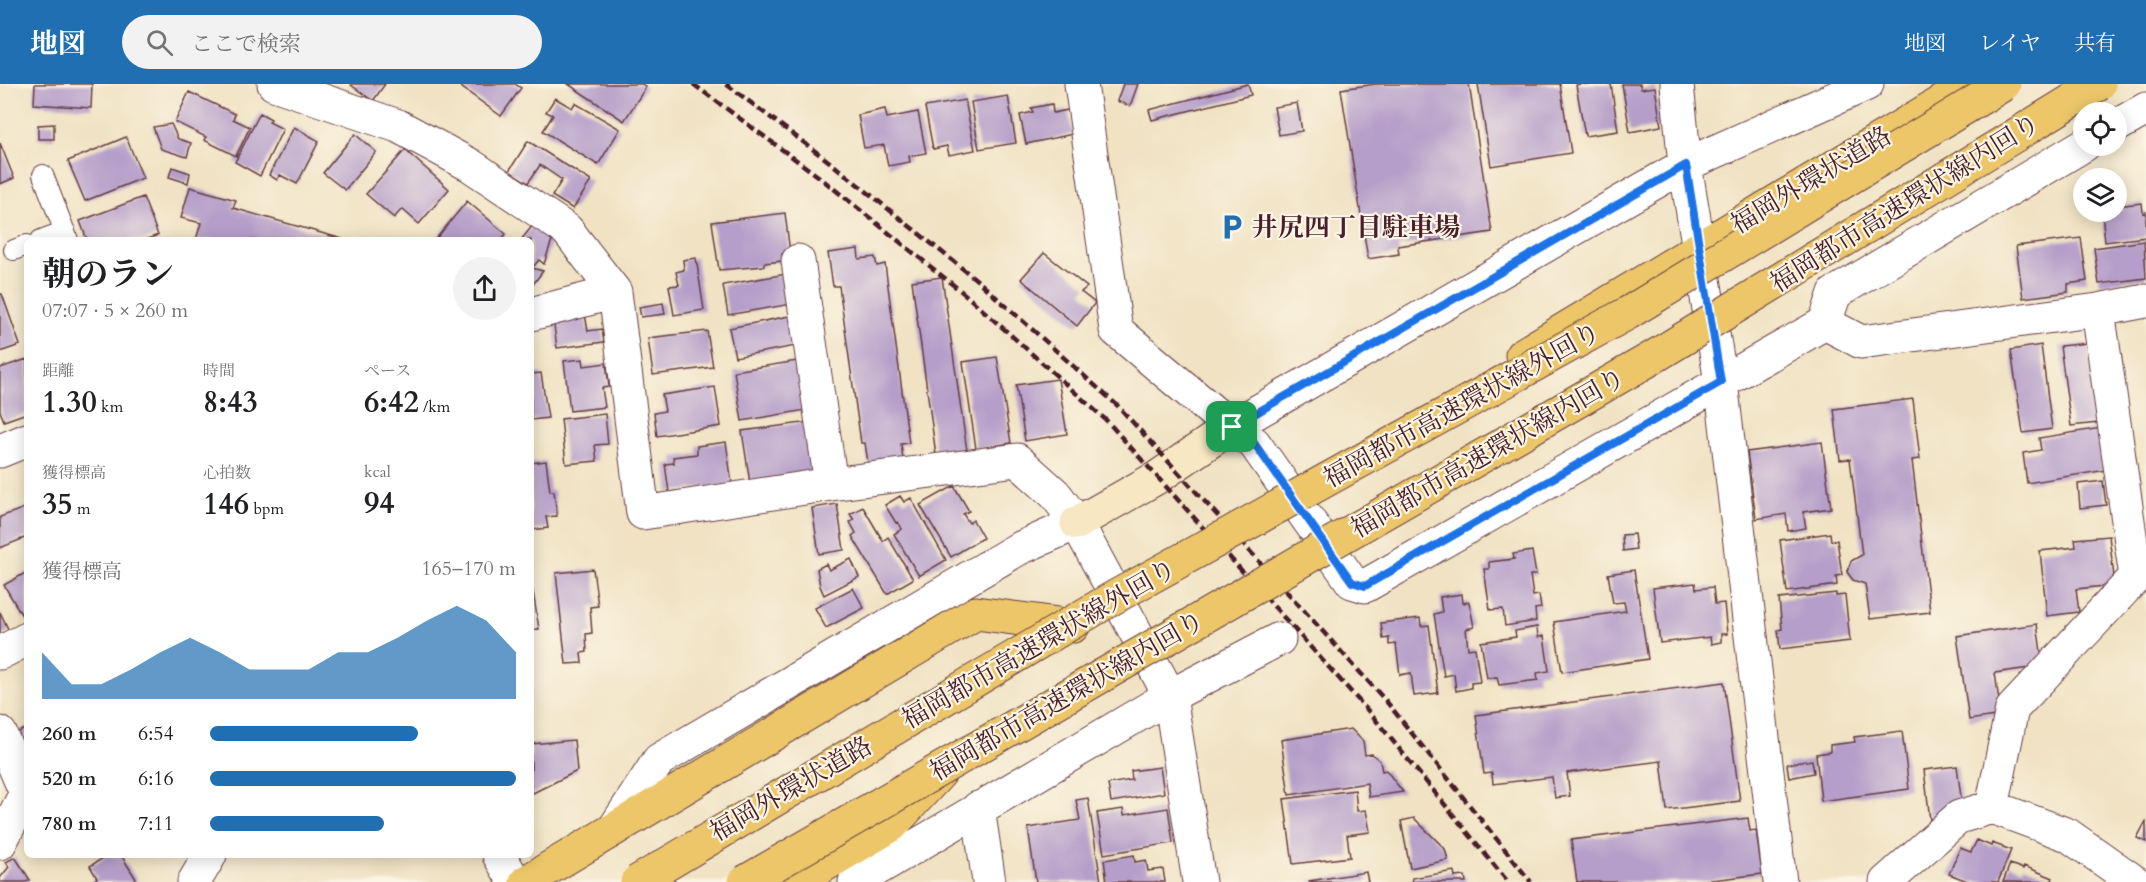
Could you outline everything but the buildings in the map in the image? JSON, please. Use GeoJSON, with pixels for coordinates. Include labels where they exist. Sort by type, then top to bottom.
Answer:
{"type":"FeatureCollection","features":[{"type":"Feature","properties":{"kind":"highway","name":"福岡外環状道路"},"geometry":{"type":"LineString","coordinates":[[629,882],[1073,626],[1971,84]]}},
{"type":"Feature","properties":{"kind":"highway","name":"福岡都市高速環状線外回り"},"geometry":{"type":"LineString","coordinates":[[637,882],[1113,598],[1628,313],[2004,84]]}},
{"type":"Feature","properties":{"kind":"highway","name":"福岡都市高速環状線内回り"},"geometry":{"type":"LineString","coordinates":[[743,882],[1652,358],[2099,84]]}},
{"type":"Feature","properties":{"kind":"highway"},"geometry":{"type":"LineString","coordinates":[[743,882],[943,770],[2106,84]]}},
{"type":"Feature","properties":{"kind":"highway"},"geometry":{"type":"LineString","coordinates":[[526,882],[976,614],[1073,626]]}},
{"type":"Feature","properties":{"kind":"highway"},"geometry":{"type":"LineString","coordinates":[[796,882],[892,825],[943,770]]}},
{"type":"Feature","properties":{"kind":"street"},"geometry":{"type":"LineString","coordinates":[[274,84],[398,126],[470,165],[567,230],[615,292],[643,513],[831,484],[1017,460],[1055,494],[1077,523],[1170,696],[1198,882]]}},
{"type":"Feature","properties":{"kind":"street"},"geometry":{"type":"LineString","coordinates":[[1081,84],[1116,330],[1254,443],[1352,582],[1365,586],[1825,323],[1835,293],[2073,152]]}},
{"type":"Feature","properties":{"kind":"street"},"geometry":{"type":"LineString","coordinates":[[1677,84],[1686,165],[1721,382],[1780,882]]}},
{"type":"Feature","properties":{"kind":"street"},"geometry":{"type":"LineString","coordinates":[[614,829],[659,760],[1018,549],[1077,523],[1158,477],[1232,427],[1686,165],[1867,84]]}},
{"type":"Feature","properties":{"kind":"street"},"geometry":{"type":"LineString","coordinates":[[2127,120],[2146,109]]}},
{"type":"Feature","properties":{"kind":"street"},"geometry":{"type":"LineString","coordinates":[[798,261],[831,484]]}},
{"type":"Feature","properties":{"kind":"street"},"geometry":{"type":"LineString","coordinates":[[534,313],[615,292]]}},
{"type":"Feature","properties":{"kind":"street"},"geometry":{"type":"LineString","coordinates":[[1825,323],[1861,342],[2098,310],[2146,301]]}},
{"type":"Feature","properties":{"kind":"street"},"geometry":{"type":"LineString","coordinates":[[1992,807],[2012,709],[2141,571],[2098,310]]}},
{"type":"Feature","properties":{"kind":"street"},"geometry":{"type":"LineString","coordinates":[[0,451],[24,441]]}},
{"type":"Feature","properties":{"kind":"street"},"geometry":{"type":"LineString","coordinates":[[855,882],[1170,696],[1279,639]]}},
{"type":"Feature","properties":{"kind":"street"},"geometry":{"type":"LineString","coordinates":[[0,653],[24,641]]}},
{"type":"Feature","properties":{"kind":"street"},"geometry":{"type":"LineString","coordinates":[[0,733],[24,786]]}},
{"type":"Feature","properties":{"kind":"street"},"geometry":{"type":"LineString","coordinates":[[0,843],[24,799]]}},
{"type":"Feature","properties":{"kind":"street"},"geometry":{"type":"LineString","coordinates":[[1886,882],[1959,817],[1992,807],[2068,835],[2135,882]]}},
{"type":"Feature","properties":{"kind":"street"},"geometry":{"type":"LineString","coordinates":[[978,808],[989,882]]}},
{"type":"Feature","properties":{"kind":"street"},"geometry":{"type":"LineString","coordinates":[[194,882],[208,858]]}},
{"type":"Feature","properties":{"kind":"street"},"geometry":{"type":"LineString","coordinates":[[501,858],[515,882]]}},
{"type":"Feature","properties":{"kind":"lane"},"geometry":{"type":"LineString","coordinates":[[43,175],[66,235]]}},
{"type":"Feature","properties":{"kind":"railway"},"geometry":{"type":"LineString","coordinates":[[693,84],[818,176],[967,296],[1106,420],[1370,713],[1508,882]]}},
{"type":"Feature","properties":{"kind":"railway"},"geometry":{"type":"LineString","coordinates":[[726,84],[831,163],[978,281],[1118,406],[1386,701],[1531,882]]}},
{"type":"Feature","properties":{"kind":"place","name":"井尻四丁目駐車場"},"geometry":{"type":"Point","coordinates":[1232,227]}},
{"type":"Feature","properties":{"kind":"route"},"geometry":{"type":"LineString","coordinates":[[1686,165],[1721,382],[1365,586],[1352,582],[1254,443],[1232,427],[1686,165]]}}]}
